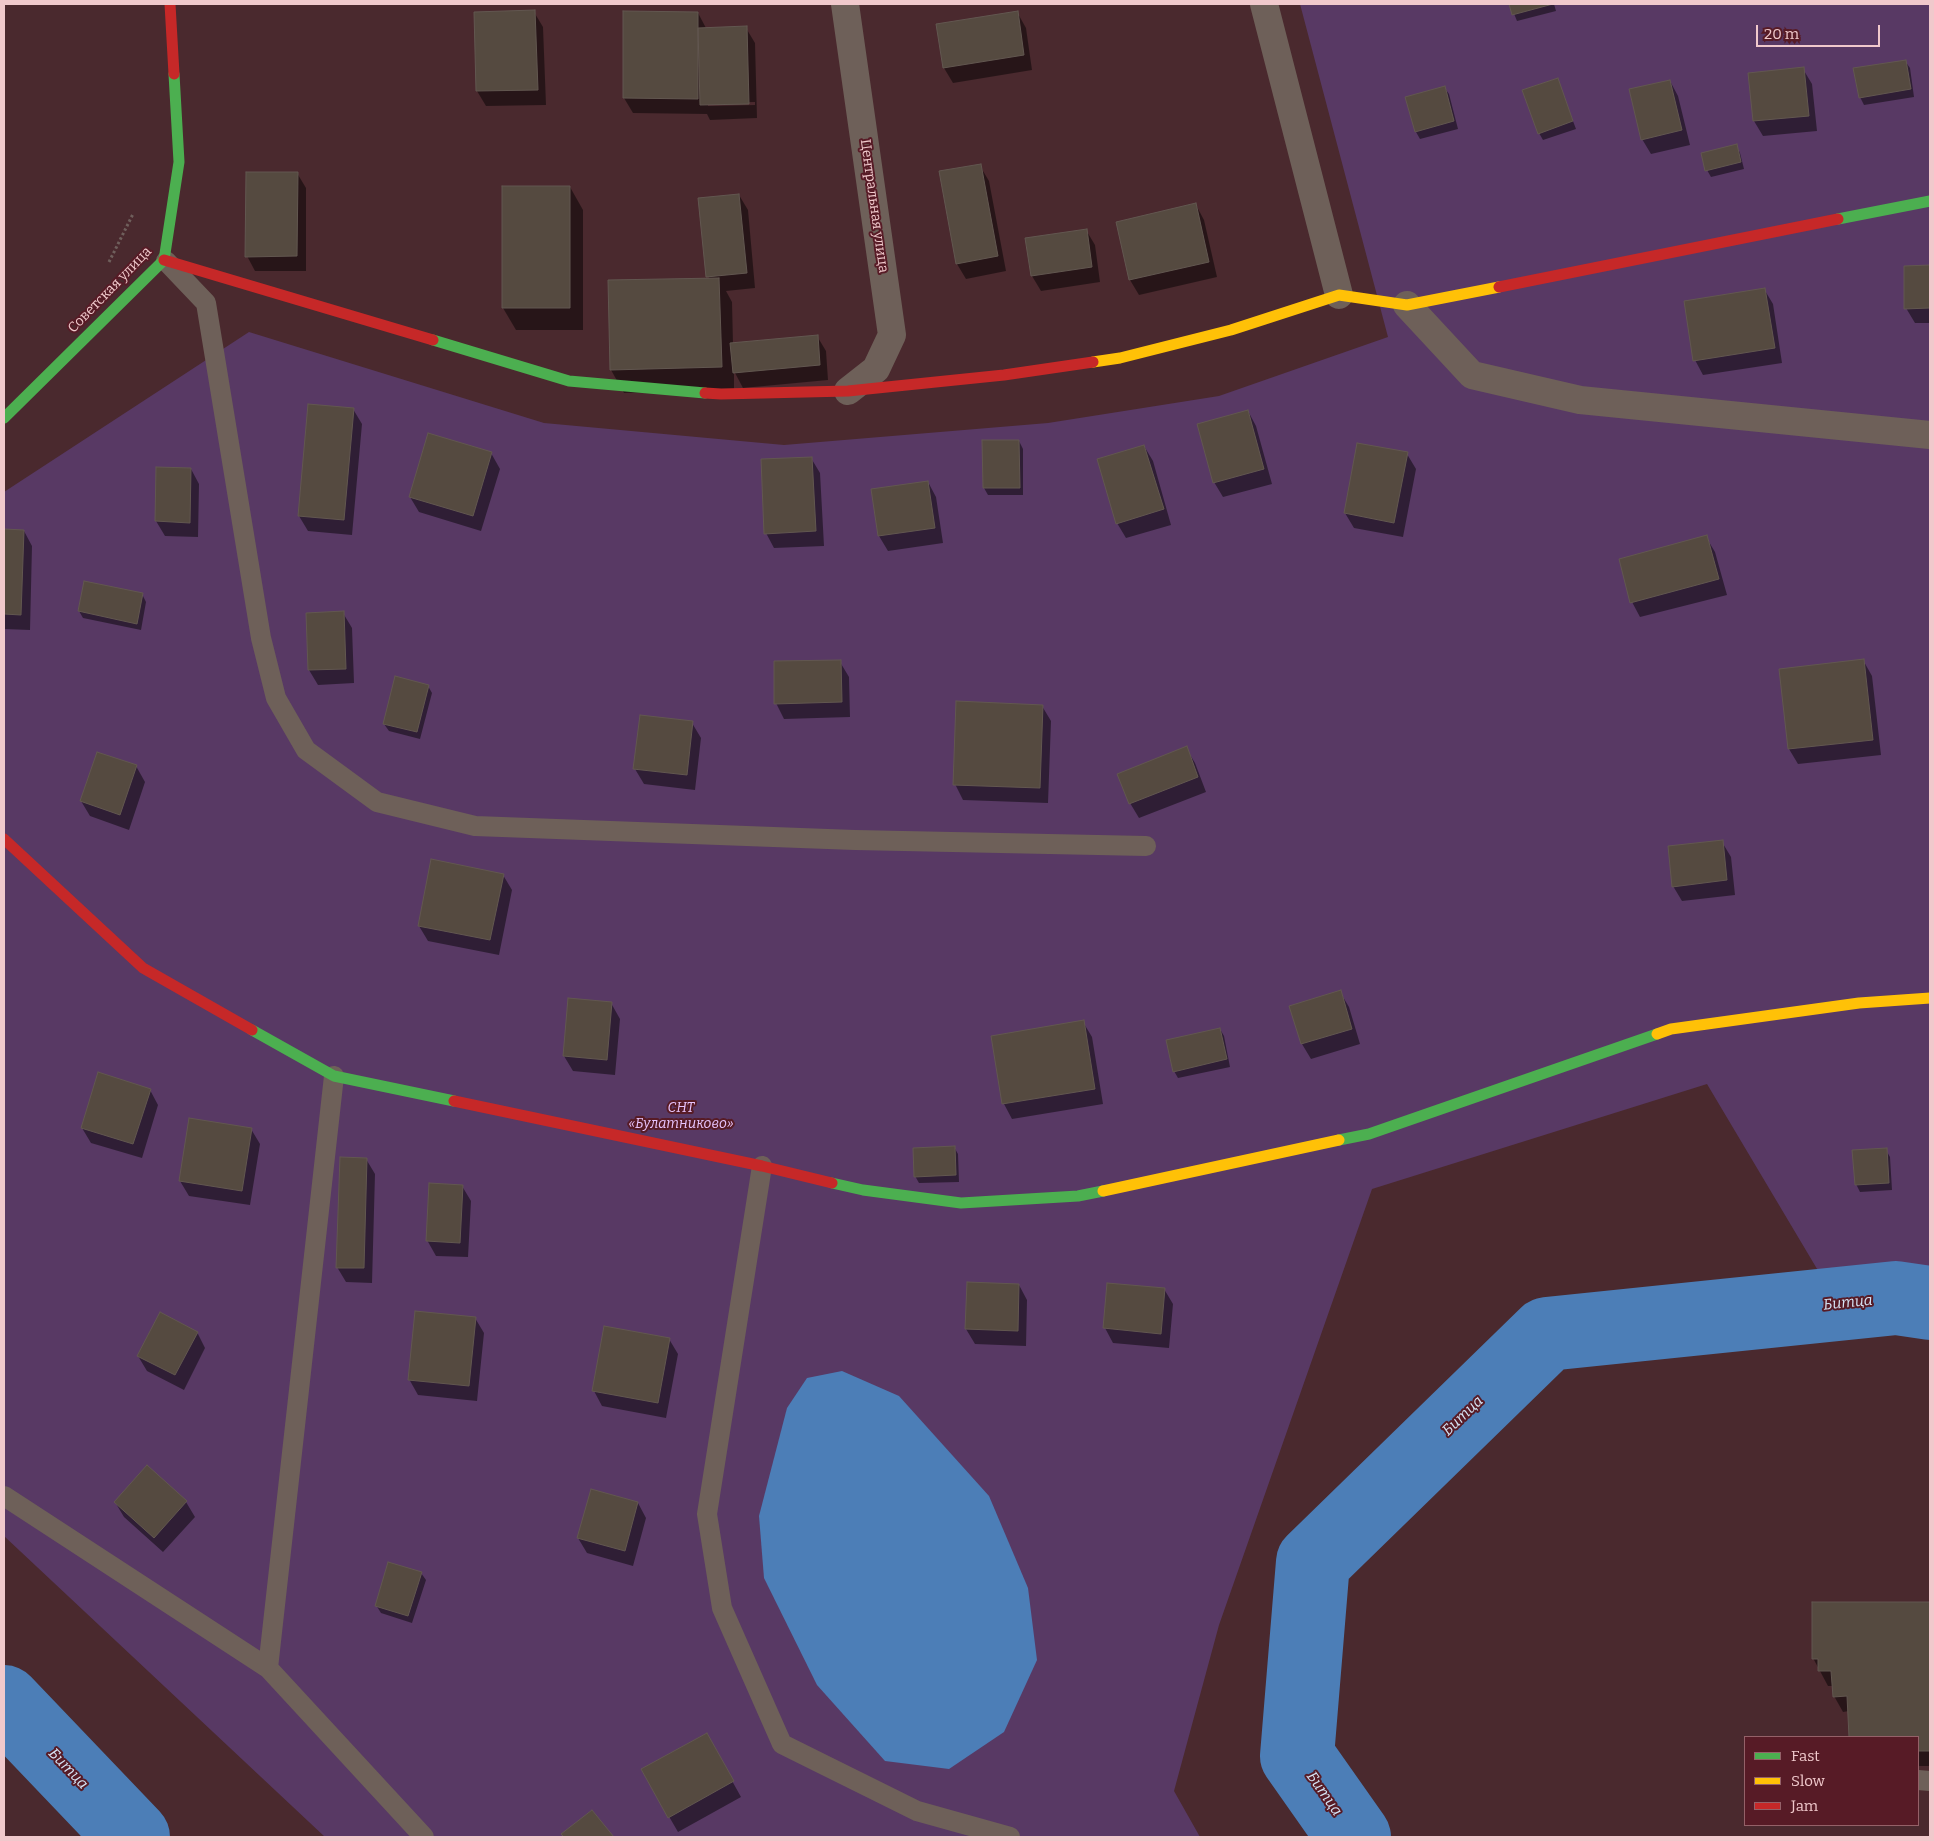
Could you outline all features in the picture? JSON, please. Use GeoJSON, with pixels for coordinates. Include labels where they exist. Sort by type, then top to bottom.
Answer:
{"type":"FeatureCollection","features":[{"type":"Feature","properties":{"kind":"street","name":"Советская улица"},"geometry":{"type":"LineString","coordinates":[[4,418],[164,260],[179,162],[170,4]]}},
{"type":"Feature","properties":{"kind":"street","name":"Центральная улица"},"geometry":{"type":"LineString","coordinates":[[845,4],[892,336],[876,369],[848,391]]}},
{"type":"Feature","properties":{"kind":"street"},"geometry":{"type":"LineString","coordinates":[[1264,4],[1339,295]]}},
{"type":"Feature","properties":{"kind":"street"},"geometry":{"type":"LineString","coordinates":[[164,260],[569,381],[721,394],[848,391],[1004,375],[1120,358],[1231,330],[1339,295],[1407,305],[1930,201]]}},
{"type":"Feature","properties":{"kind":"street"},"geometry":{"type":"LineString","coordinates":[[1407,305],[1472,376],[1580,400],[1930,435]]}},
{"type":"Feature","properties":{"kind":"street"},"geometry":{"type":"LineString","coordinates":[[4,839],[143,968],[334,1076],[762,1166],[863,1190],[961,1203],[1078,1196],[1369,1134],[1671,1029],[1859,1003],[1930,998]]}},
{"type":"Feature","properties":{"kind":"lane"},"geometry":{"type":"LineString","coordinates":[[164,260],[206,303],[261,638],[276,698],[306,750],[377,802],[475,826],[855,840],[1146,846]]}},
{"type":"Feature","properties":{"kind":"lane"},"geometry":{"type":"LineString","coordinates":[[268,1668],[334,1076]]}},
{"type":"Feature","properties":{"kind":"lane"},"geometry":{"type":"LineString","coordinates":[[762,1166],[706,1514],[722,1608],[782,1744],[917,1811],[1010,1837]]}},
{"type":"Feature","properties":{"kind":"lane"},"geometry":{"type":"LineString","coordinates":[[4,1496],[268,1668],[424,1837]]}},
{"type":"Feature","properties":{"kind":"path"},"geometry":{"type":"LineString","coordinates":[[106,267],[136,208]]}},
{"type":"Feature","properties":{"kind":"green space","name":"СНТ «Булатниково»"},"geometry":{"type":"Polygon","coordinates":[[[1300,4],[1930,4],[1930,1283],[1829,1289],[1707,1084],[1372,1189],[1219,1625],[1174,1791],[1200,1837],[325,1837],[4,1536],[4,492],[249,332],[544,423],[784,445],[1048,423],[1219,396],[1388,337],[1300,4]]]}},
{"type":"Feature","properties":{"kind":"water"},"geometry":{"type":"Polygon","coordinates":[[[842,1371],[899,1396],[989,1496],[1028,1588],[1037,1660],[1004,1732],[949,1769],[885,1761],[817,1685],[764,1578],[759,1516],[787,1408],[807,1378],[842,1371]]]}},
{"type":"Feature","properties":{"kind":"building"},"geometry":{"type":"Polygon","coordinates":[[[1509,4],[1553,4],[1512,15],[1509,4]]]}},
{"type":"Feature","properties":{"kind":"building"},"geometry":{"type":"Polygon","coordinates":[[[535,10],[538,90],[476,91],[474,12],[535,10]]]}},
{"type":"Feature","properties":{"kind":"building"},"geometry":{"type":"Polygon","coordinates":[[[623,11],[698,12],[698,99],[623,98],[623,11]]]}},
{"type":"Feature","properties":{"kind":"building"},"geometry":{"type":"Polygon","coordinates":[[[1018,11],[1024,55],[943,68],[936,24],[1018,11]]]}},
{"type":"Feature","properties":{"kind":"building"},"geometry":{"type":"Polygon","coordinates":[[[747,26],[749,104],[700,105],[698,28],[747,26]]]}},
{"type":"Feature","properties":{"kind":"building"},"geometry":{"type":"Polygon","coordinates":[[[1906,60],[1911,89],[1859,98],[1853,68],[1906,60]]]}},
{"type":"Feature","properties":{"kind":"building"},"geometry":{"type":"Polygon","coordinates":[[[1804,67],[1809,116],[1753,121],[1748,73],[1804,67]]]}},
{"type":"Feature","properties":{"kind":"building"},"geometry":{"type":"Polygon","coordinates":[[[1558,78],[1573,121],[1538,134],[1522,90],[1558,78]]]}},
{"type":"Feature","properties":{"kind":"building"},"geometry":{"type":"Polygon","coordinates":[[[1670,80],[1682,130],[1641,140],[1629,89],[1670,80]]]}},
{"type":"Feature","properties":{"kind":"building"},"geometry":{"type":"Polygon","coordinates":[[[1445,86],[1454,121],[1415,132],[1405,97],[1445,86]]]}},
{"type":"Feature","properties":{"kind":"building"},"geometry":{"type":"Polygon","coordinates":[[[1737,144],[1741,162],[1705,171],[1701,153],[1737,144]]]}},
{"type":"Feature","properties":{"kind":"building"},"geometry":{"type":"Polygon","coordinates":[[[981,164],[998,256],[956,264],[939,171],[981,164]]]}},
{"type":"Feature","properties":{"kind":"building"},"geometry":{"type":"Polygon","coordinates":[[[246,172],[298,172],[297,256],[245,257],[246,172]]]}},
{"type":"Feature","properties":{"kind":"building"},"geometry":{"type":"Polygon","coordinates":[[[502,186],[570,186],[570,308],[502,308],[502,186]]]}},
{"type":"Feature","properties":{"kind":"building"},"geometry":{"type":"Polygon","coordinates":[[[739,194],[747,273],[706,277],[698,198],[739,194]]]}},
{"type":"Feature","properties":{"kind":"building"},"geometry":{"type":"Polygon","coordinates":[[[1196,203],[1209,262],[1129,280],[1116,222],[1196,203]]]}},
{"type":"Feature","properties":{"kind":"building"},"geometry":{"type":"Polygon","coordinates":[[[1087,229],[1092,267],[1031,276],[1025,238],[1087,229]]]}},
{"type":"Feature","properties":{"kind":"building"},"geometry":{"type":"Polygon","coordinates":[[[1930,265],[1930,308],[1904,309],[1904,266],[1930,265]]]}},
{"type":"Feature","properties":{"kind":"building"},"geometry":{"type":"Polygon","coordinates":[[[719,278],[722,367],[610,370],[608,280],[719,278]]]}},
{"type":"Feature","properties":{"kind":"building"},"geometry":{"type":"Polygon","coordinates":[[[1765,288],[1775,348],[1693,361],[1684,301],[1765,288]]]}},
{"type":"Feature","properties":{"kind":"building"},"geometry":{"type":"Polygon","coordinates":[[[818,335],[820,365],[733,373],[730,343],[818,335]]]}},
{"type":"Feature","properties":{"kind":"building"},"geometry":{"type":"Polygon","coordinates":[[[308,404],[354,408],[344,520],[298,516],[308,404]]]}},
{"type":"Feature","properties":{"kind":"building"},"geometry":{"type":"Polygon","coordinates":[[[1248,410],[1264,469],[1213,483],[1197,424],[1248,410]]]}},
{"type":"Feature","properties":{"kind":"building"},"geometry":{"type":"Polygon","coordinates":[[[428,433],[492,452],[473,516],[409,497],[428,433]]]}},
{"type":"Feature","properties":{"kind":"building"},"geometry":{"type":"Polygon","coordinates":[[[982,440],[1019,440],[1020,488],[983,488],[982,440]]]}},
{"type":"Feature","properties":{"kind":"building"},"geometry":{"type":"Polygon","coordinates":[[[1357,443],[1408,452],[1394,523],[1344,513],[1357,443]]]}},
{"type":"Feature","properties":{"kind":"building"},"geometry":{"type":"Polygon","coordinates":[[[1144,445],[1164,509],[1116,524],[1097,459],[1144,445]]]}},
{"type":"Feature","properties":{"kind":"building"},"geometry":{"type":"Polygon","coordinates":[[[812,457],[816,531],[764,534],[761,459],[812,457]]]}},
{"type":"Feature","properties":{"kind":"building"},"geometry":{"type":"Polygon","coordinates":[[[156,467],[191,468],[190,523],[155,521],[156,467]]]}},
{"type":"Feature","properties":{"kind":"building"},"geometry":{"type":"Polygon","coordinates":[[[928,481],[935,528],[878,536],[871,489],[928,481]]]}},
{"type":"Feature","properties":{"kind":"building"},"geometry":{"type":"Polygon","coordinates":[[[4,529],[24,530],[21,615],[4,614],[4,529]]]}},
{"type":"Feature","properties":{"kind":"building"},"geometry":{"type":"Polygon","coordinates":[[[1707,535],[1719,579],[1630,603],[1619,559],[1707,535]]]}},
{"type":"Feature","properties":{"kind":"building"},"geometry":{"type":"Polygon","coordinates":[[[84,581],[143,593],[137,624],[78,611],[84,581]]]}},
{"type":"Feature","properties":{"kind":"building"},"geometry":{"type":"Polygon","coordinates":[[[344,611],[346,669],[308,670],[306,613],[344,611]]]}},
{"type":"Feature","properties":{"kind":"building"},"geometry":{"type":"Polygon","coordinates":[[[1864,659],[1873,740],[1788,749],[1779,669],[1864,659]]]}},
{"type":"Feature","properties":{"kind":"building"},"geometry":{"type":"Polygon","coordinates":[[[841,660],[842,702],[774,704],[774,661],[841,660]]]}},
{"type":"Feature","properties":{"kind":"building"},"geometry":{"type":"Polygon","coordinates":[[[395,676],[429,685],[417,732],[383,724],[395,676]]]}},
{"type":"Feature","properties":{"kind":"building"},"geometry":{"type":"Polygon","coordinates":[[[956,701],[1043,705],[1040,788],[953,785],[956,701]]]}},
{"type":"Feature","properties":{"kind":"building"},"geometry":{"type":"Polygon","coordinates":[[[640,715],[693,721],[687,775],[633,769],[640,715]]]}},
{"type":"Feature","properties":{"kind":"building"},"geometry":{"type":"Polygon","coordinates":[[[1187,746],[1198,777],[1129,804],[1117,774],[1187,746]]]}},
{"type":"Feature","properties":{"kind":"building"},"geometry":{"type":"Polygon","coordinates":[[[97,752],[137,765],[120,815],[80,801],[97,752]]]}},
{"type":"Feature","properties":{"kind":"building"},"geometry":{"type":"Polygon","coordinates":[[[1723,840],[1727,880],[1672,887],[1668,846],[1723,840]]]}},
{"type":"Feature","properties":{"kind":"building"},"geometry":{"type":"Polygon","coordinates":[[[431,859],[504,874],[490,940],[418,926],[431,859]]]}},
{"type":"Feature","properties":{"kind":"building"},"geometry":{"type":"Polygon","coordinates":[[[1341,990],[1352,1029],[1301,1044],[1289,1006],[1341,990]]]}},
{"type":"Feature","properties":{"kind":"building"},"geometry":{"type":"Polygon","coordinates":[[[568,998],[612,1002],[607,1060],[563,1056],[568,998]]]}},
{"type":"Feature","properties":{"kind":"building"},"geometry":{"type":"Polygon","coordinates":[[[1084,1020],[1095,1089],[1002,1104],[991,1036],[1084,1020]]]}},
{"type":"Feature","properties":{"kind":"building"},"geometry":{"type":"Polygon","coordinates":[[[1220,1028],[1227,1059],[1173,1072],[1166,1040],[1220,1028]]]}},
{"type":"Feature","properties":{"kind":"building"},"geometry":{"type":"Polygon","coordinates":[[[98,1072],[151,1089],[133,1144],[81,1128],[98,1072]]]}},
{"type":"Feature","properties":{"kind":"building"},"geometry":{"type":"Polygon","coordinates":[[[189,1118],[252,1128],[242,1191],[179,1181],[189,1118]]]}},
{"type":"Feature","properties":{"kind":"building"},"geometry":{"type":"Polygon","coordinates":[[[955,1146],[956,1175],[914,1177],[913,1148],[955,1146]]]}},
{"type":"Feature","properties":{"kind":"building"},"geometry":{"type":"Polygon","coordinates":[[[1887,1148],[1889,1183],[1855,1185],[1852,1150],[1887,1148]]]}},
{"type":"Feature","properties":{"kind":"building"},"geometry":{"type":"Polygon","coordinates":[[[340,1157],[367,1158],[364,1268],[336,1268],[340,1157]]]}},
{"type":"Feature","properties":{"kind":"building"},"geometry":{"type":"Polygon","coordinates":[[[429,1183],[463,1185],[460,1243],[426,1241],[429,1183]]]}},
{"type":"Feature","properties":{"kind":"building"},"geometry":{"type":"Polygon","coordinates":[[[967,1282],[1019,1284],[1018,1331],[965,1329],[967,1282]]]}},
{"type":"Feature","properties":{"kind":"building"},"geometry":{"type":"Polygon","coordinates":[[[1107,1283],[1165,1288],[1161,1334],[1103,1328],[1107,1283]]]}},
{"type":"Feature","properties":{"kind":"building"},"geometry":{"type":"Polygon","coordinates":[[[415,1311],[476,1317],[469,1386],[408,1380],[415,1311]]]}},
{"type":"Feature","properties":{"kind":"building"},"geometry":{"type":"Polygon","coordinates":[[[160,1312],[198,1332],[175,1375],[137,1356],[160,1312]]]}},
{"type":"Feature","properties":{"kind":"building"},"geometry":{"type":"Polygon","coordinates":[[[604,1326],[670,1338],[658,1403],[592,1391],[604,1326]]]}},
{"type":"Feature","properties":{"kind":"building"},"geometry":{"type":"Polygon","coordinates":[[[147,1465],[187,1501],[154,1538],[114,1502],[147,1465]]]}},
{"type":"Feature","properties":{"kind":"building"},"geometry":{"type":"Polygon","coordinates":[[[591,1489],[638,1502],[625,1551],[577,1538],[591,1489]]]}},
{"type":"Feature","properties":{"kind":"building"},"geometry":{"type":"Polygon","coordinates":[[[388,1562],[422,1572],[408,1616],[375,1606],[388,1562]]]}},
{"type":"Feature","properties":{"kind":"building"},"geometry":{"type":"Polygon","coordinates":[[[1812,1602],[1930,1602],[1930,1751],[1919,1751],[1919,1736],[1849,1736],[1847,1696],[1833,1697],[1831,1671],[1818,1671],[1818,1659],[1812,1659],[1812,1602]]]}},
{"type":"Feature","properties":{"kind":"building"},"geometry":{"type":"Polygon","coordinates":[[[707,1733],[734,1781],[668,1818],[641,1769],[707,1733]]]}},
{"type":"Feature","properties":{"kind":"building"},"geometry":{"type":"Polygon","coordinates":[[[592,1810],[614,1837],[564,1837],[561,1834],[592,1810]]]}},
{"type":"Feature","properties":{"kind":"waterway","name":"Битца"},"geometry":{"type":"LineString","coordinates":[[1354,1837],[1297,1756],[1313,1562],[1547,1334],[1896,1298],[1930,1303]]}},
{"type":"Feature","properties":{"kind":"waterway","name":"Битца"},"geometry":{"type":"LineString","coordinates":[[4,1702],[133,1837]]}},
{"type":"Feature","properties":{"kind":"traffic: fast"},"geometry":{"type":"LineString","coordinates":[[4,418],[164,260],[179,162],[174,74]]}},
{"type":"Feature","properties":{"kind":"traffic: fast"},"geometry":{"type":"LineString","coordinates":[[1838,219],[1930,201]]}},
{"type":"Feature","properties":{"kind":"traffic: fast"},"geometry":{"type":"LineString","coordinates":[[433,340],[569,381],[705,393]]}},
{"type":"Feature","properties":{"kind":"traffic: fast"},"geometry":{"type":"LineString","coordinates":[[252,1030],[334,1076],[454,1101]]}},
{"type":"Feature","properties":{"kind":"traffic: fast"},"geometry":{"type":"LineString","coordinates":[[1339,1140],[1369,1134],[1657,1034]]}},
{"type":"Feature","properties":{"kind":"traffic: fast"},"geometry":{"type":"LineString","coordinates":[[832,1183],[863,1190],[961,1203],[1078,1196],[1103,1191]]}},
{"type":"Feature","properties":{"kind":"traffic: slow"},"geometry":{"type":"LineString","coordinates":[[1093,362],[1120,358],[1231,330],[1339,295],[1407,305],[1499,287]]}},
{"type":"Feature","properties":{"kind":"traffic: slow"},"geometry":{"type":"LineString","coordinates":[[1657,1034],[1671,1029],[1859,1003],[1930,998]]}},
{"type":"Feature","properties":{"kind":"traffic: slow"},"geometry":{"type":"LineString","coordinates":[[1103,1191],[1339,1140]]}},
{"type":"Feature","properties":{"kind":"traffic: jam"},"geometry":{"type":"LineString","coordinates":[[170,4],[174,74]]}},
{"type":"Feature","properties":{"kind":"traffic: jam"},"geometry":{"type":"LineString","coordinates":[[1499,287],[1838,219]]}},
{"type":"Feature","properties":{"kind":"traffic: jam"},"geometry":{"type":"LineString","coordinates":[[164,260],[433,340]]}},
{"type":"Feature","properties":{"kind":"traffic: jam"},"geometry":{"type":"LineString","coordinates":[[705,393],[848,391],[1004,375],[1093,362]]}},
{"type":"Feature","properties":{"kind":"traffic: jam"},"geometry":{"type":"LineString","coordinates":[[4,839],[143,968],[252,1030]]}},
{"type":"Feature","properties":{"kind":"traffic: jam"},"geometry":{"type":"LineString","coordinates":[[454,1101],[762,1166],[832,1183]]}}]}
